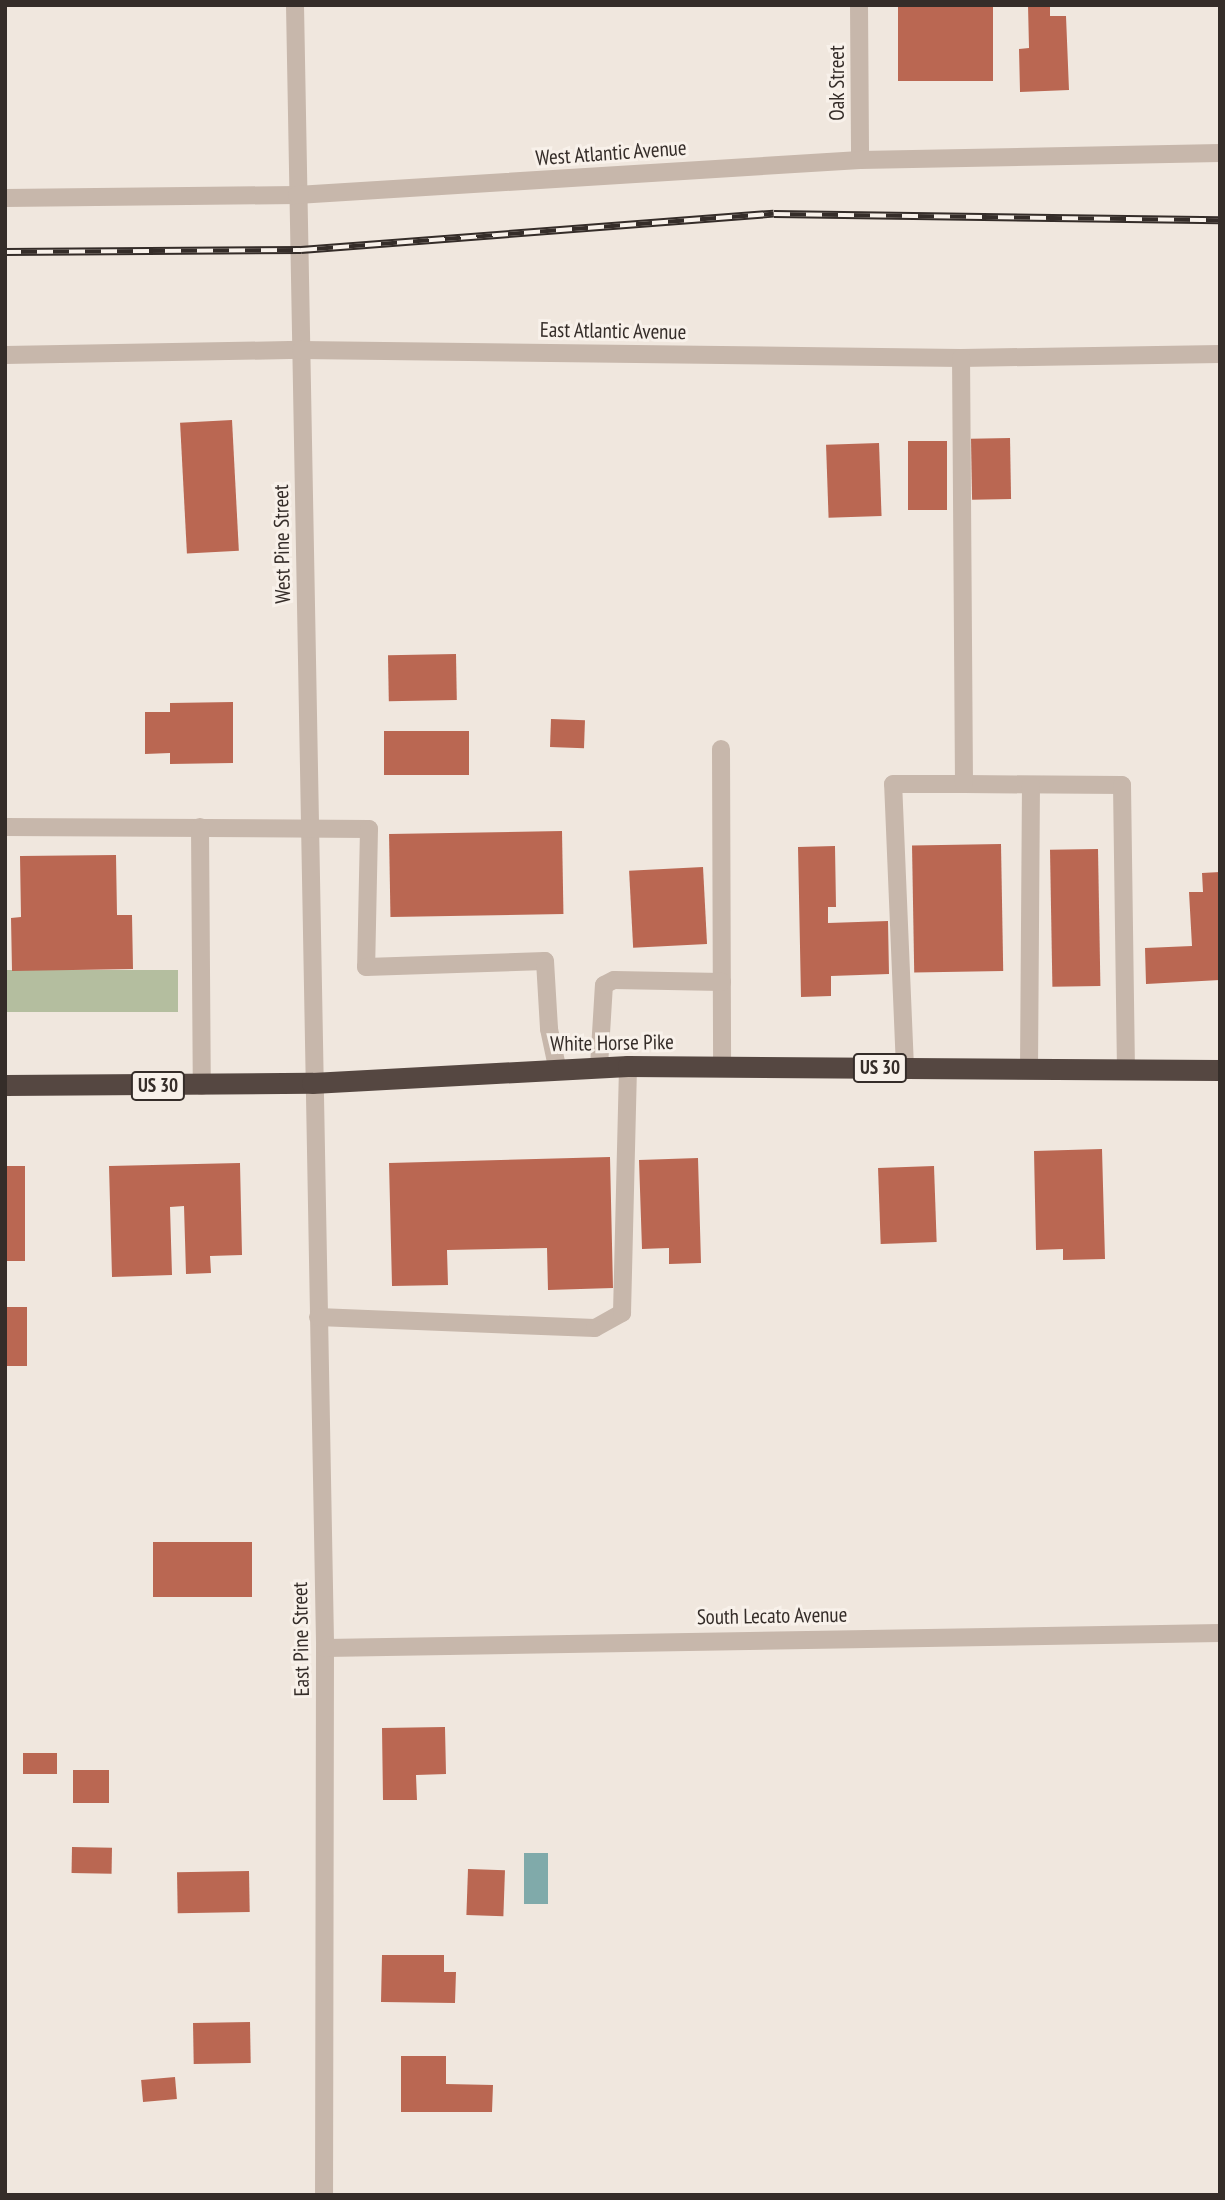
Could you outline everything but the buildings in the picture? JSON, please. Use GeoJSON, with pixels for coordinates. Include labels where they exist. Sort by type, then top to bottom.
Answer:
{"type":"FeatureCollection","features":[{"type":"Feature","properties":{"kind":"highway","name":"White Horse Pike"},"geometry":{"type":"LineString","coordinates":[[5,1085],[202,1086],[312,1083],[599,1066],[1220,1070]]}},
{"type":"Feature","properties":{"kind":"street","name":"West Pine Street"},"geometry":{"type":"LineString","coordinates":[[295,5],[312,1083]]}},
{"type":"Feature","properties":{"kind":"street","name":"Oak Street"},"geometry":{"type":"LineString","coordinates":[[859,5],[860,160]]}},
{"type":"Feature","properties":{"kind":"street","name":"West Atlantic Avenue"},"geometry":{"type":"LineString","coordinates":[[5,198],[297,195],[860,160],[1220,153]]}},
{"type":"Feature","properties":{"kind":"street","name":"East Atlantic Avenue"},"geometry":{"type":"LineString","coordinates":[[5,355],[301,350],[961,358],[1220,354]]}},
{"type":"Feature","properties":{"kind":"street"},"geometry":{"type":"LineString","coordinates":[[961,358],[964,784]]}},
{"type":"Feature","properties":{"kind":"street"},"geometry":{"type":"LineString","coordinates":[[721,749],[722,1066]]}},
{"type":"Feature","properties":{"kind":"street"},"geometry":{"type":"LineString","coordinates":[[905,1068],[893,784],[1122,785],[1126,1070]]}},
{"type":"Feature","properties":{"kind":"street"},"geometry":{"type":"LineString","coordinates":[[1029,1069],[1031,785]]}},
{"type":"Feature","properties":{"kind":"street"},"geometry":{"type":"LineString","coordinates":[[5,827],[369,829],[366,967],[545,961],[549,1029],[557,1067]]}},
{"type":"Feature","properties":{"kind":"street"},"geometry":{"type":"LineString","coordinates":[[200,827],[202,1086]]}},
{"type":"Feature","properties":{"kind":"street"},"geometry":{"type":"LineString","coordinates":[[599,1066],[604,985],[614,980],[722,982]]}},
{"type":"Feature","properties":{"kind":"street"},"geometry":{"type":"LineString","coordinates":[[318,1317],[595,1328],[622,1313],[628,1066]]}},
{"type":"Feature","properties":{"kind":"street","name":"East Pine Street"},"geometry":{"type":"LineString","coordinates":[[312,1083],[325,1648],[324,2195]]}},
{"type":"Feature","properties":{"kind":"street","name":"South Lecato Avenue"},"geometry":{"type":"LineString","coordinates":[[325,1648],[1220,1633]]}},
{"type":"Feature","properties":{"kind":"green space"},"geometry":{"type":"Polygon","coordinates":[[[5,970],[178,970],[178,1012],[5,1012],[5,970]]]}},
{"type":"Feature","properties":{"kind":"water"},"geometry":{"type":"Polygon","coordinates":[[[524,1853],[548,1853],[548,1904],[524,1904],[524,1853]]]}},
{"type":"Feature","properties":{"kind":"railway"},"geometry":{"type":"LineString","coordinates":[[5,252],[301,250],[774,214],[1220,220]]}}]}
